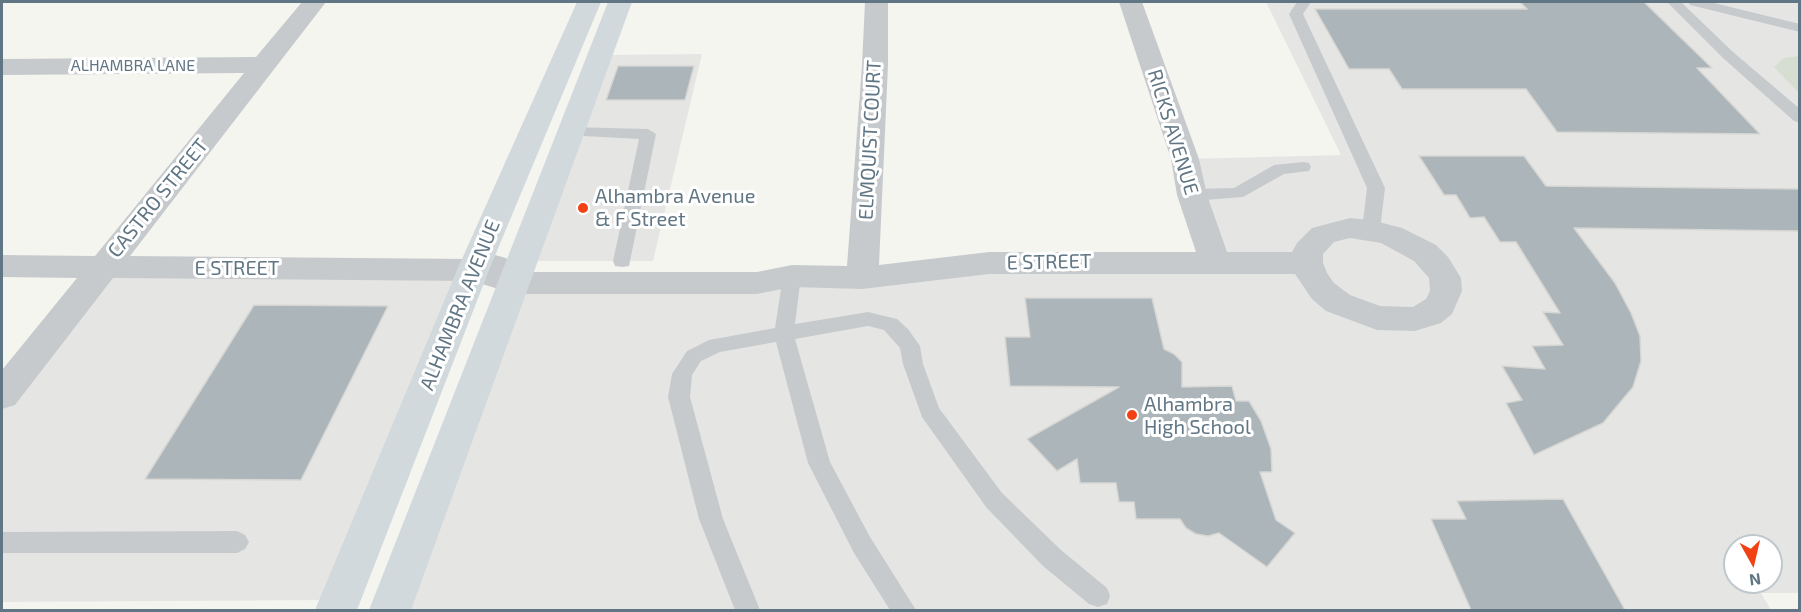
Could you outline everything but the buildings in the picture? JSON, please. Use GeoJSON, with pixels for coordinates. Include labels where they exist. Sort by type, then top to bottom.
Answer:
{"type":"FeatureCollection","features":[{"type":"Feature","properties":{"kind":"main road","name":"ALHAMBRA AVENUE"},"geometry":{"type":"LineString","coordinates":[[336,610],[473,270],[589,2]]}},
{"type":"Feature","properties":{"kind":"main road","name":"ALHAMBRA AVENUE"},"geometry":{"type":"LineString","coordinates":[[390,610],[620,2]]}},
{"type":"Feature","properties":{"kind":"street","name":"CASTRO STREET"},"geometry":{"type":"LineString","coordinates":[[2,395],[314,2]]}},
{"type":"Feature","properties":{"kind":"street","name":"ELMQUIST COURT"},"geometry":{"type":"LineString","coordinates":[[862,278],[875,65],[876,2]]}},
{"type":"Feature","properties":{"kind":"street","name":"RICKS AVENUE"},"geometry":{"type":"LineString","coordinates":[[1131,2],[1185,159],[1192,195],[1215,262]]}},
{"type":"Feature","properties":{"kind":"street","name":"ALHAMBRA LANE"},"geometry":{"type":"LineString","coordinates":[[2,67],[265,65]]}},
{"type":"Feature","properties":{"kind":"street"},"geometry":{"type":"LineString","coordinates":[[1350,228],[1371,230],[1410,243],[1425,253],[1437,265],[1444,278],[1446,291],[1440,306],[1422,316],[1398,320],[1357,312],[1338,303],[1323,291],[1312,277],[1307,263],[1308,251],[1323,236],[1350,228]]}},
{"type":"Feature","properties":{"kind":"street","name":"E STREET"},"geometry":{"type":"LineString","coordinates":[[2,266],[619,272],[757,283],[792,276],[862,278],[989,263],[1307,263]]}},
{"type":"Feature","properties":{"kind":"lane"},"geometry":{"type":"LineString","coordinates":[[1304,2],[1296,14],[1376,188],[1371,230]]}},
{"type":"Feature","properties":{"kind":"lane"},"geometry":{"type":"LineString","coordinates":[[1674,2],[1728,55],[1800,118]]}},
{"type":"Feature","properties":{"kind":"lane"},"geometry":{"type":"LineString","coordinates":[[1695,2],[1800,28]]}},
{"type":"Feature","properties":{"kind":"lane"},"geometry":{"type":"LineString","coordinates":[[570,132],[648,134],[619,272]]}},
{"type":"Feature","properties":{"kind":"lane"},"geometry":{"type":"LineString","coordinates":[[1192,195],[1237,193],[1280,169],[1303,167]]}},
{"type":"Feature","properties":{"kind":"lane"},"geometry":{"type":"LineString","coordinates":[[792,276],[784,334],[819,463],[862,544],[904,610]]}},
{"type":"Feature","properties":{"kind":"lane"},"geometry":{"type":"LineString","coordinates":[[747,610],[711,519],[679,397],[682,374],[694,356],[716,345],[868,319],[890,324],[910,346],[930,411],[994,500],[1053,558],[1098,596]]}},
{"type":"Feature","properties":{"kind":"lane"},"geometry":{"type":"LineString","coordinates":[[2,543],[237,542]]}},
{"type":"Feature","properties":{"kind":"shaded area","name":"Alhambra High School"},"geometry":{"type":"Polygon","coordinates":[[[1266,2],[1799,2],[1800,593],[1783,593],[1783,534],[1723,534],[1723,594],[1762,594],[1771,610],[390,610],[515,283],[1214,262],[1185,159],[1341,155],[1266,2]]]}},
{"type":"Feature","properties":{"kind":"shaded area"},"geometry":{"type":"Polygon","coordinates":[[[702,54],[653,261],[523,261],[600,55],[702,54]]]}},
{"type":"Feature","properties":{"kind":"shaded area"},"geometry":{"type":"Polygon","coordinates":[[[1800,56],[1799,93],[1774,67],[1784,58],[1800,56]]]}},
{"type":"Feature","properties":{"kind":"shaded area"},"geometry":{"type":"Polygon","coordinates":[[[103,267],[473,270],[341,600],[2,602],[2,395],[103,267]]]}},
{"type":"Feature","properties":{"kind":"place","name":"Alhambra Avenue & F Street"},"geometry":{"type":"Point","coordinates":[583,208]}},
{"type":"Feature","properties":{"kind":"place","name":"Alhambra High School"},"geometry":{"type":"Point","coordinates":[1132,415]}}]}
